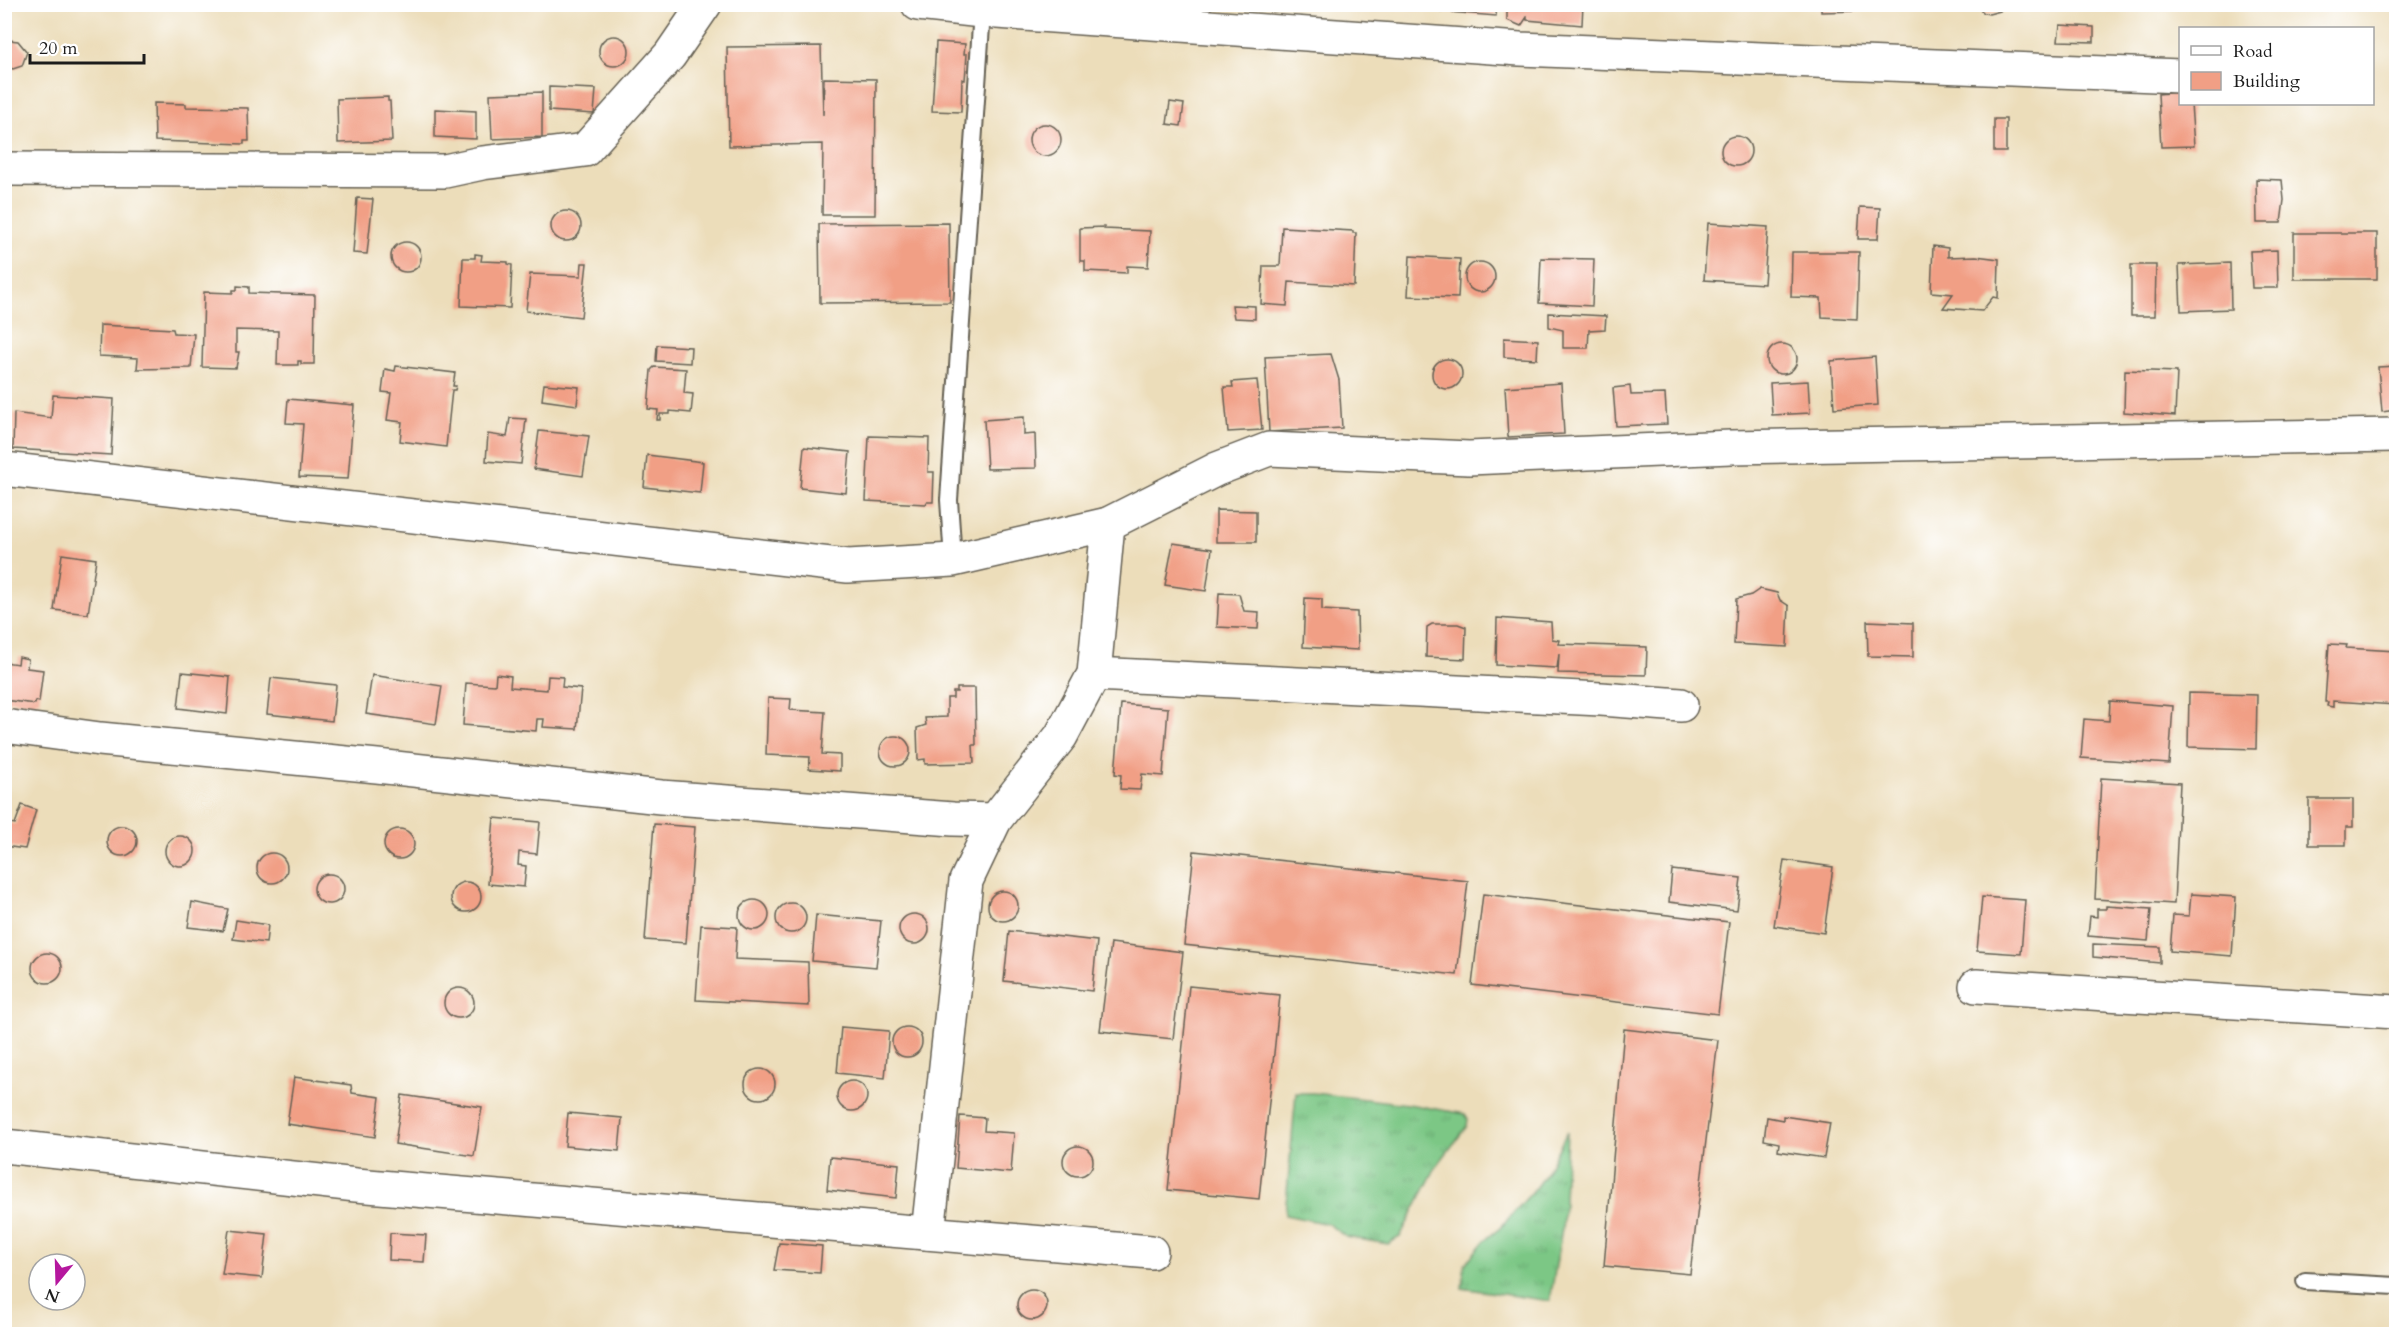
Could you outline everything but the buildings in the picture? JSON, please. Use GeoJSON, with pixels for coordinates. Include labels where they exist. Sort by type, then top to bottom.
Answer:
{"type":"FeatureCollection","features":[{"type":"Feature","properties":{"kind":"street"},"geometry":{"type":"LineString","coordinates":[[4,169],[445,171],[482,163],[585,150],[670,55],[705,4]]}},
{"type":"Feature","properties":{"kind":"street"},"geometry":{"type":"LineString","coordinates":[[918,4],[982,11],[1520,49],[2179,76]]}},
{"type":"Feature","properties":{"kind":"street"},"geometry":{"type":"LineString","coordinates":[[4,469],[848,566],[953,560],[1108,524],[1217,469],[1269,449],[1469,458],[1743,447],[2397,435]]}},
{"type":"Feature","properties":{"kind":"street"},"geometry":{"type":"LineString","coordinates":[[928,1233],[966,881],[995,820],[1061,736],[1094,674],[1108,524]]}},
{"type":"Feature","properties":{"kind":"street"},"geometry":{"type":"LineString","coordinates":[[1094,674],[1681,705]]}},
{"type":"Feature","properties":{"kind":"street"},"geometry":{"type":"LineString","coordinates":[[4,726],[100,740],[378,766],[661,797],[953,819],[995,820]]}},
{"type":"Feature","properties":{"kind":"street"},"geometry":{"type":"LineString","coordinates":[[1976,986],[2397,1012]]}},
{"type":"Feature","properties":{"kind":"street"},"geometry":{"type":"LineString","coordinates":[[4,1146],[356,1185],[1152,1252]]}},
{"type":"Feature","properties":{"kind":"lane"},"geometry":{"type":"LineString","coordinates":[[953,560],[949,500],[982,11]]}},
{"type":"Feature","properties":{"kind":"lane"},"geometry":{"type":"LineString","coordinates":[[2305,1281],[2397,1286]]}},
{"type":"Feature","properties":{"kind":"green space"},"geometry":{"type":"Polygon","coordinates":[[[1296,1093],[1408,1104],[1465,1114],[1468,1119],[1467,1126],[1436,1167],[1400,1237],[1388,1244],[1346,1237],[1328,1224],[1285,1215],[1296,1093]]]}},
{"type":"Feature","properties":{"kind":"green space"},"geometry":{"type":"Polygon","coordinates":[[[1567,1132],[1563,1222],[1550,1301],[1462,1288],[1465,1264],[1533,1191],[1546,1173],[1567,1132]]]}}]}
